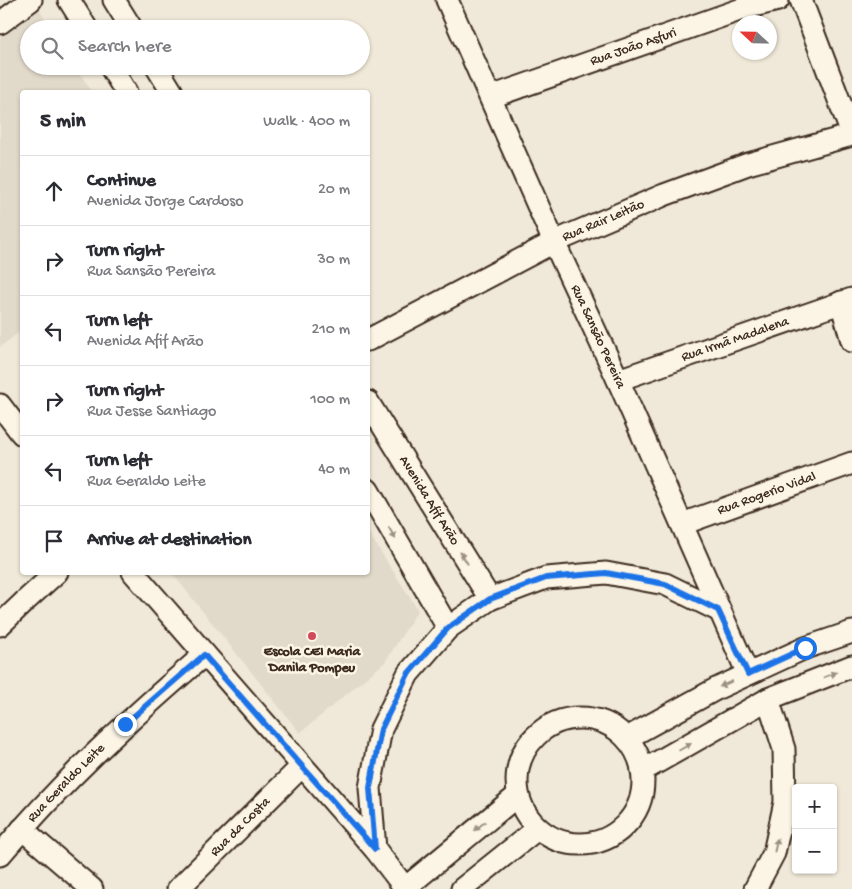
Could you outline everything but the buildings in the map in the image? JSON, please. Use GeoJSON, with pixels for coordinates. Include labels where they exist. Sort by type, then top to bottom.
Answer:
{"type":"FeatureCollection","features":[{"type":"Feature","properties":{"kind":"street"},"geometry":{"type":"LineString","coordinates":[[0,24],[31,0]]}},
{"type":"Feature","properties":{"kind":"street"},"geometry":{"type":"LineString","coordinates":[[69,0],[81,20]]}},
{"type":"Feature","properties":{"kind":"street"},"geometry":{"type":"LineString","coordinates":[[114,0],[126,20]]}},
{"type":"Feature","properties":{"kind":"street","name":"Rua Sansão Pereira"},"geometry":{"type":"LineString","coordinates":[[447,0],[748,674]]}},
{"type":"Feature","properties":{"kind":"street","name":"Rua João Asfuri"},"geometry":{"type":"LineString","coordinates":[[491,97],[744,4],[778,0]]}},
{"type":"Feature","properties":{"kind":"street"},"geometry":{"type":"LineString","coordinates":[[802,0],[852,135]]}},
{"type":"Feature","properties":{"kind":"street"},"geometry":{"type":"LineString","coordinates":[[116,75],[125,90]]}},
{"type":"Feature","properties":{"kind":"street"},"geometry":{"type":"LineString","coordinates":[[162,75],[171,90]]}},
{"type":"Feature","properties":{"kind":"street","name":"Rua Rair Leitão"},"geometry":{"type":"LineString","coordinates":[[370,339],[554,242],[664,195],[748,164],[852,135]]}},
{"type":"Feature","properties":{"kind":"street"},"geometry":{"type":"LineString","coordinates":[[846,301],[852,340]]}},
{"type":"Feature","properties":{"kind":"street","name":"Rua Irmã Madalena"},"geometry":{"type":"LineString","coordinates":[[618,380],[846,301]]}},
{"type":"Feature","properties":{"kind":"street","name":"Avenida Afif Arão"},"geometry":{"type":"LineString","coordinates":[[370,405],[490,599]]}},
{"type":"Feature","properties":{"kind":"street"},"geometry":{"type":"LineString","coordinates":[[1,408],[20,432]]}},
{"type":"Feature","properties":{"kind":"street","name":"Rua Rogerio Vidal"},"geometry":{"type":"LineString","coordinates":[[682,524],[852,464]]}},
{"type":"Feature","properties":{"kind":"street"},"geometry":{"type":"LineString","coordinates":[[370,493],[448,628]]}},
{"type":"Feature","properties":{"kind":"street"},"geometry":{"type":"LineString","coordinates":[[375,849],[370,788],[381,729],[408,674],[448,628],[490,599],[546,578],[606,573],[665,584],[718,610]]}},
{"type":"Feature","properties":{"kind":"street"},"geometry":{"type":"LineString","coordinates":[[0,625],[54,575]]}},
{"type":"Feature","properties":{"kind":"street"},"geometry":{"type":"LineString","coordinates":[[135,575],[375,849],[404,889],[518,795]]}},
{"type":"Feature","properties":{"kind":"street"},"geometry":{"type":"LineString","coordinates":[[627,738],[716,689],[805,648],[852,632]]}},
{"type":"Feature","properties":{"kind":"street","name":"Rua Geraldo Leite"},"geometry":{"type":"LineString","coordinates":[[0,855],[22,829],[125,724],[204,655]]}},
{"type":"Feature","properties":{"kind":"street"},"geometry":{"type":"LineString","coordinates":[[642,771],[768,699],[852,666]]}},
{"type":"Feature","properties":{"kind":"street"},"geometry":{"type":"LineString","coordinates":[[755,889],[774,854],[785,802],[784,749],[768,699]]}},
{"type":"Feature","properties":{"kind":"street"},"geometry":{"type":"LineString","coordinates":[[571,718],[591,718],[611,725],[627,738],[637,754],[642,771],[642,792],[635,812],[622,829],[604,840],[584,845],[562,842],[538,829],[523,810],[518,795],[517,774],[523,754],[535,737],[551,724],[571,718]]}},
{"type":"Feature","properties":{"kind":"street","name":"Rua da Costa"},"geometry":{"type":"LineString","coordinates":[[178,889],[302,766]]}},
{"type":"Feature","properties":{"kind":"street"},"geometry":{"type":"LineString","coordinates":[[22,829],[92,889]]}},
{"type":"Feature","properties":{"kind":"street"},"geometry":{"type":"LineString","coordinates":[[462,889],[538,829]]}},
{"type":"Feature","properties":{"kind":"shaded area"},"geometry":{"type":"Polygon","coordinates":[[[39,9],[46,20],[24,20],[39,9]]]}},
{"type":"Feature","properties":{"kind":"shaded area"},"geometry":{"type":"Polygon","coordinates":[[[20,23],[20,75],[81,75],[91,90],[20,90],[20,332],[0,347],[0,38],[20,23]]]}},
{"type":"Feature","properties":{"kind":"shaded area","name":"Escola CEI Maria Danila Pompeu"},"geometry":{"type":"Polygon","coordinates":[[[370,535],[418,610],[385,662],[300,733],[174,575],[370,575],[370,535]]]}},
{"type":"Feature","properties":{"kind":"place","name":"Escola CEI Maria Danila Pompeu"},"geometry":{"type":"Point","coordinates":[312,636]}},
{"type":"Feature","properties":{"kind":"route"},"geometry":{"type":"LineString","coordinates":[[125,724],[204,655],[375,849],[370,788],[381,729],[408,674],[448,628],[490,599],[546,578],[606,573],[665,584],[718,610],[748,674],[805,648]]}}]}
